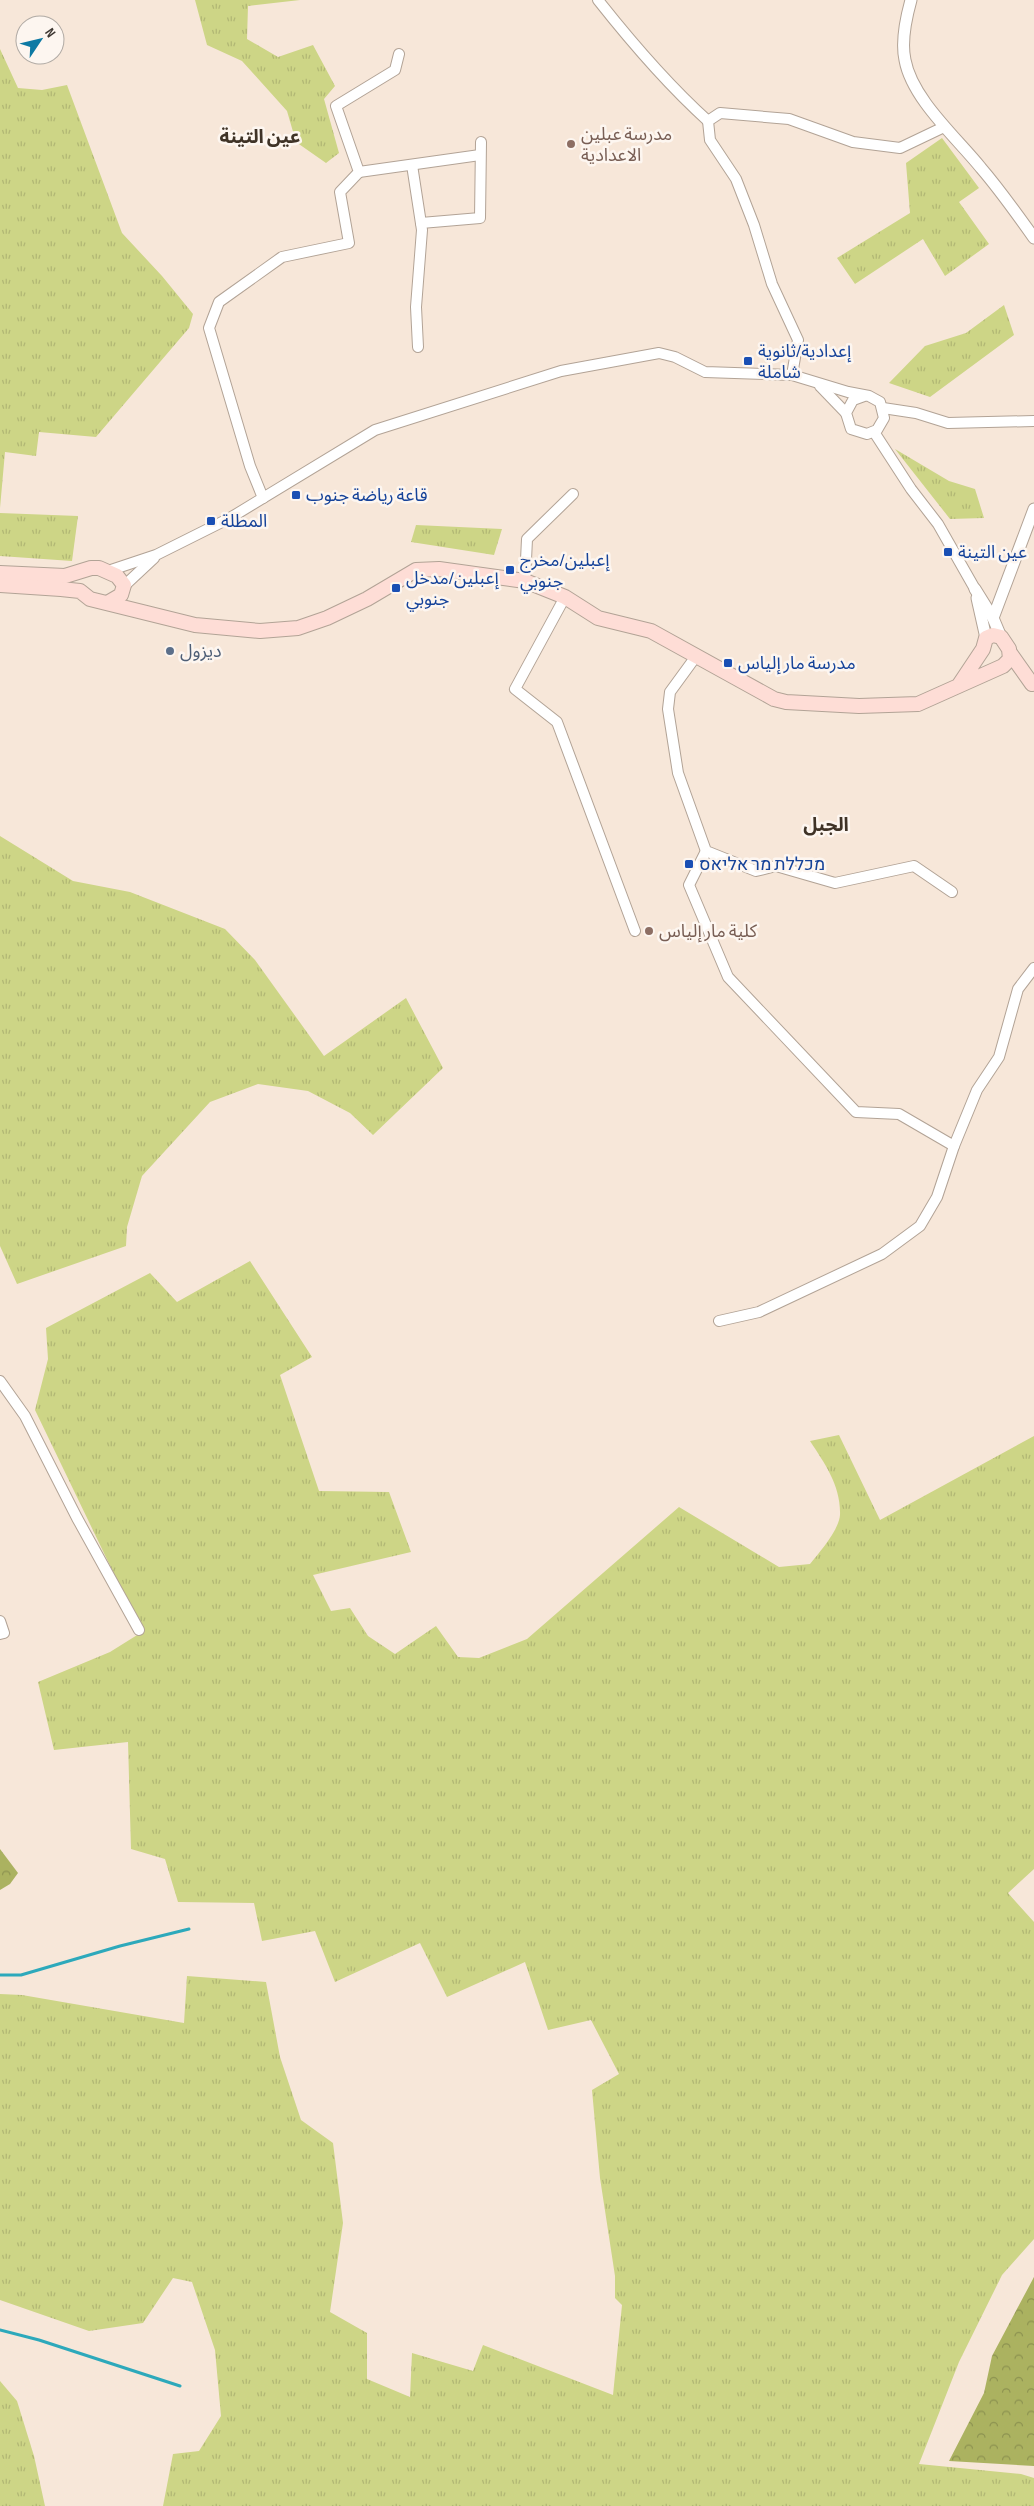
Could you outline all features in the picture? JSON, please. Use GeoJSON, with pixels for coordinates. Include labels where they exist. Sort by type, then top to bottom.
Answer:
{"type":"FeatureCollection","features":[{"type":"Feature","properties":{"kind":"main road"},"geometry":{"type":"LineString","coordinates":[[0,573],[65,576],[91,568],[108,571],[117,576],[123,589],[157,614]]}},
{"type":"Feature","properties":{"kind":"main road"},"geometry":{"type":"LineString","coordinates":[[80,591],[78,581],[84,570]]}},
{"type":"Feature","properties":{"kind":"main road"},"geometry":{"type":"LineString","coordinates":[[0,585],[42,586],[80,591],[90,599],[157,614],[195,625],[260,631],[298,628],[327,618],[367,599],[416,570],[439,570],[525,581],[565,597],[598,618],[651,631],[697,655],[760,693],[786,702],[859,706],[918,704],[1001,666],[1010,659],[1010,653]]}},
{"type":"Feature","properties":{"kind":"main road"},"geometry":{"type":"LineString","coordinates":[[108,602],[117,599],[123,589]]}},
{"type":"Feature","properties":{"kind":"main road"},"geometry":{"type":"LineString","coordinates":[[959,685],[984,644],[993,635],[1001,637],[1033,685]]}},
{"type":"Feature","properties":{"kind":"main road"},"geometry":{"type":"LineString","coordinates":[[984,644],[989,661],[1033,685]]}},
{"type":"Feature","properties":{"kind":"street"},"geometry":{"type":"LineString","coordinates":[[598,0],[635,47],[682,97],[708,121],[710,140],[736,179],[754,225],[772,284],[798,340],[792,375]]}},
{"type":"Feature","properties":{"kind":"street"},"geometry":{"type":"LineString","coordinates":[[911,0],[906,21],[905,60],[919,94],[944,127],[981,168],[1034,238]]}},
{"type":"Feature","properties":{"kind":"street"},"geometry":{"type":"LineString","coordinates":[[359,172],[336,106],[395,70],[399,54]]}},
{"type":"Feature","properties":{"kind":"street"},"geometry":{"type":"LineString","coordinates":[[708,121],[720,113],[789,119],[853,142],[900,148],[944,127]]}},
{"type":"Feature","properties":{"kind":"street"},"geometry":{"type":"LineString","coordinates":[[421,223],[480,218],[481,142]]}},
{"type":"Feature","properties":{"kind":"street"},"geometry":{"type":"LineString","coordinates":[[263,498],[250,466],[209,328],[219,302],[282,257],[349,243],[340,192],[359,172],[480,155]]}},
{"type":"Feature","properties":{"kind":"street"},"geometry":{"type":"LineString","coordinates":[[412,165],[421,223],[416,307],[418,347]]}},
{"type":"Feature","properties":{"kind":"street"},"geometry":{"type":"LineString","coordinates":[[108,571],[156,555],[230,518],[375,430],[561,371],[659,353],[675,357],[705,372],[792,375],[875,398],[883,408],[883,422],[874,432],[867,434],[855,432],[847,423],[846,413],[853,400],[864,396]]}},
{"type":"Feature","properties":{"kind":"street"},"geometry":{"type":"LineString","coordinates":[[816,382],[846,413]]}},
{"type":"Feature","properties":{"kind":"street"},"geometry":{"type":"LineString","coordinates":[[883,408],[916,413],[948,423],[1034,421]]}},
{"type":"Feature","properties":{"kind":"street"},"geometry":{"type":"LineString","coordinates":[[874,432],[911,488],[938,524],[974,589],[993,618],[1001,637]]}},
{"type":"Feature","properties":{"kind":"street"},"geometry":{"type":"LineString","coordinates":[[525,581],[527,539],[573,494]]}},
{"type":"Feature","properties":{"kind":"street"},"geometry":{"type":"LineString","coordinates":[[993,618],[1034,509]]}},
{"type":"Feature","properties":{"kind":"street"},"geometry":{"type":"LineString","coordinates":[[123,589],[156,555]]}},
{"type":"Feature","properties":{"kind":"street"},"geometry":{"type":"LineString","coordinates":[[974,589],[984,644]]}},
{"type":"Feature","properties":{"kind":"street"},"geometry":{"type":"LineString","coordinates":[[565,597],[516,689],[557,722],[635,931]]}},
{"type":"Feature","properties":{"kind":"street"},"geometry":{"type":"LineString","coordinates":[[697,655],[670,692],[668,709],[678,773],[706,852],[689,885],[728,977],[856,1112],[899,1114],[954,1146]]}},
{"type":"Feature","properties":{"kind":"street"},"geometry":{"type":"LineString","coordinates":[[706,852],[756,871],[776,866],[836,883],[914,866],[952,892]]}},
{"type":"Feature","properties":{"kind":"street"},"geometry":{"type":"LineString","coordinates":[[719,1321],[759,1312],[882,1254],[920,1226],[937,1197],[954,1146],[977,1090],[998,1057],[1018,989],[1034,968]]}},
{"type":"Feature","properties":{"kind":"street"},"geometry":{"type":"LineString","coordinates":[[0,1381],[25,1416],[77,1518],[139,1630]]}},
{"type":"Feature","properties":{"kind":"street"},"geometry":{"type":"LineString","coordinates":[[0,1621],[4,1633],[0,1634]]}},
{"type":"Feature","properties":{"kind":"green space"},"geometry":{"type":"Polygon","coordinates":[[[195,0],[300,0],[248,6],[247,39],[278,57],[313,45],[335,86],[324,99],[339,153],[326,163],[296,142],[287,111],[242,61],[207,45],[195,0]]]}},
{"type":"Feature","properties":{"kind":"green space"},"geometry":{"type":"Polygon","coordinates":[[[0,49],[18,88],[42,90],[67,85],[122,233],[162,276],[193,314],[189,328],[96,437],[39,432],[36,456],[5,452],[0,508],[0,49]]]}},
{"type":"Feature","properties":{"kind":"green space"},"geometry":{"type":"Polygon","coordinates":[[[942,138],[979,188],[959,202],[989,244],[945,276],[923,239],[855,284],[837,258],[910,213],[906,163],[942,138]]]}},
{"type":"Feature","properties":{"kind":"green space"},"geometry":{"type":"Polygon","coordinates":[[[1004,305],[1014,335],[930,397],[889,383],[925,346],[966,333],[1004,305]]]}},
{"type":"Feature","properties":{"kind":"green space"},"geometry":{"type":"Polygon","coordinates":[[[895,449],[949,481],[975,489],[984,518],[950,519],[895,449]]]}},
{"type":"Feature","properties":{"kind":"green space"},"geometry":{"type":"Polygon","coordinates":[[[0,513],[78,516],[72,561],[0,556],[0,513]]]}},
{"type":"Feature","properties":{"kind":"green space"},"geometry":{"type":"Polygon","coordinates":[[[416,525],[502,529],[494,555],[411,542],[416,525]]]}},
{"type":"Feature","properties":{"kind":"green space"},"geometry":{"type":"Polygon","coordinates":[[[0,836],[73,881],[130,892],[225,929],[255,960],[324,1056],[406,998],[443,1068],[373,1135],[350,1113],[308,1091],[258,1084],[210,1102],[142,1176],[127,1227],[126,1246],[17,1284],[0,1246],[0,836]]]}},
{"type":"Feature","properties":{"kind":"green space"},"geometry":{"type":"Polygon","coordinates":[[[250,1261],[312,1357],[280,1375],[319,1491],[389,1492],[411,1552],[313,1575],[331,1611],[350,1608],[368,1636],[395,1654],[436,1626],[458,1657],[479,1658],[527,1639],[679,1507],[779,1567],[810,1564],[823,1548],[839,1521],[840,1504],[831,1476],[810,1441],[839,1435],[880,1520],[1034,1436],[1034,1869],[1008,1893],[1034,1922],[1034,2239],[1002,2275],[959,2362],[919,2464],[1021,2474],[1034,2478],[1034,2506],[163,2506],[173,2454],[199,2451],[221,2416],[215,2350],[192,2282],[173,2278],[143,2323],[89,2331],[0,2300],[0,1994],[22,1995],[184,2023],[187,1976],[266,1982],[280,2057],[301,2120],[333,2143],[343,2223],[330,2312],[367,2333],[367,2379],[410,2397],[412,2353],[473,2371],[483,2345],[613,2395],[622,2305],[615,2298],[615,2276],[600,2178],[592,2090],[619,2074],[591,2020],[548,2030],[525,1962],[447,1997],[420,1943],[335,1982],[315,1931],[262,1941],[254,1903],[178,1902],[165,1859],[131,1849],[128,1742],[54,1750],[38,1682],[110,1652],[142,1632],[35,1410],[48,1359],[46,1328],[150,1273],[177,1302],[250,1261]]]}},
{"type":"Feature","properties":{"kind":"green space"},"geometry":{"type":"Polygon","coordinates":[[[0,1849],[18,1873],[10,1884],[0,1890],[0,1849]]]}},
{"type":"Feature","properties":{"kind":"green space"},"geometry":{"type":"Polygon","coordinates":[[[1034,2277],[1034,2466],[949,2461],[984,2393],[992,2356],[1034,2277]]]}},
{"type":"Feature","properties":{"kind":"green space"},"geometry":{"type":"Polygon","coordinates":[[[0,2381],[17,2401],[34,2456],[45,2506],[0,2506],[0,2381]]]}},
{"type":"Feature","properties":{"kind":"waterway"},"geometry":{"type":"LineString","coordinates":[[0,1975],[21,1975],[120,1946],[189,1929]]}},
{"type":"Feature","properties":{"kind":"waterway"},"geometry":{"type":"LineString","coordinates":[[0,2330],[39,2340],[180,2386]]}},
{"type":"Feature","properties":{"kind":"place","name":"مدرسة عبلين الاعدادية"},"geometry":{"type":"Point","coordinates":[571,144]}},
{"type":"Feature","properties":{"kind":"place","name":"إعدادية/ثانوية شاملة"},"geometry":{"type":"Point","coordinates":[748,361]}},
{"type":"Feature","properties":{"kind":"place","name":"قاعة رياضة جنوب"},"geometry":{"type":"Point","coordinates":[296,495]}},
{"type":"Feature","properties":{"kind":"place","name":"المطلة"},"geometry":{"type":"Point","coordinates":[211,521]}},
{"type":"Feature","properties":{"kind":"place","name":"عين التينة"},"geometry":{"type":"Point","coordinates":[948,552]}},
{"type":"Feature","properties":{"kind":"place","name":"إعبلين/مخرج جنوبي"},"geometry":{"type":"Point","coordinates":[510,570]}},
{"type":"Feature","properties":{"kind":"place","name":"إعبلين/مدخل جنوبي"},"geometry":{"type":"Point","coordinates":[396,588]}},
{"type":"Feature","properties":{"kind":"place","name":"ديزول"},"geometry":{"type":"Point","coordinates":[170,651]}},
{"type":"Feature","properties":{"kind":"place","name":"مدرسة مار إلياس"},"geometry":{"type":"Point","coordinates":[728,663]}},
{"type":"Feature","properties":{"kind":"place","name":"מכללת מר אליאס"},"geometry":{"type":"Point","coordinates":[689,864]}},
{"type":"Feature","properties":{"kind":"place","name":"كلية مار إلياس"},"geometry":{"type":"Point","coordinates":[649,931]}},
{"type":"Feature","properties":{"kind":"district","name":"عين التينة"},"geometry":{"type":"Point","coordinates":[260,136]}},
{"type":"Feature","properties":{"kind":"district","name":"الجبل"},"geometry":{"type":"Point","coordinates":[826,824]}}]}
